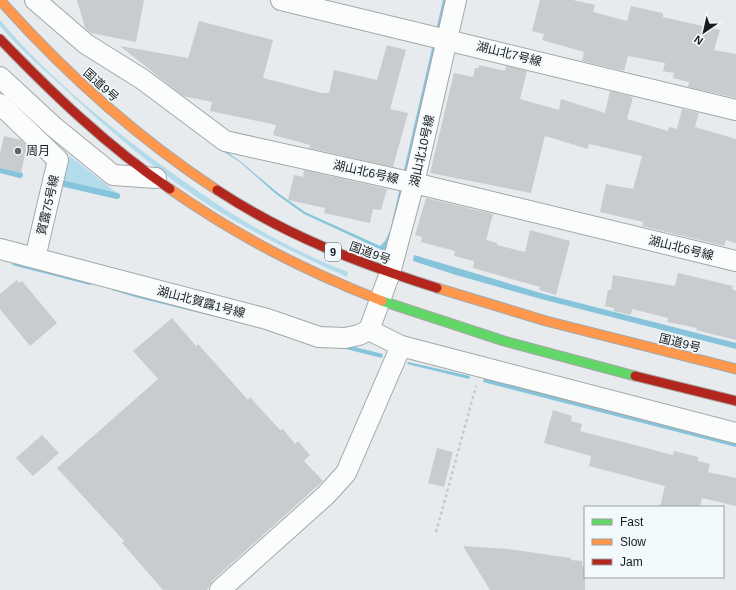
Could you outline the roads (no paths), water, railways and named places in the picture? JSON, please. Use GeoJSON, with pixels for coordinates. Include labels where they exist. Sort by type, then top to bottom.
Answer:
{"type":"FeatureCollection","features":[{"type":"Feature","properties":{"kind":"highway","name":"国道9号"},"geometry":{"type":"LineString","coordinates":[[0,0],[38,42],[90,92],[138,133],[182,166],[233,199],[292,233],[342,256],[390,273],[527,315],[736,369]]}},
{"type":"Feature","properties":{"kind":"highway","name":"9"},"geometry":{"type":"LineString","coordinates":[[0,39],[67,106],[156,178],[194,205],[257,244],[327,279],[381,300],[520,345],[736,401]]}},
{"type":"Feature","properties":{"kind":"street","name":"湖山北6号線"},"geometry":{"type":"LineString","coordinates":[[36,0],[86,44],[142,79],[225,141],[414,183],[736,261]]}},
{"type":"Feature","properties":{"kind":"street","name":"湖山北7号線"},"geometry":{"type":"LineString","coordinates":[[281,0],[736,110]]}},
{"type":"Feature","properties":{"kind":"street","name":"湖山北10号線"},"geometry":{"type":"LineString","coordinates":[[381,300],[390,273],[414,183],[456,0]]}},
{"type":"Feature","properties":{"kind":"street"},"geometry":{"type":"LineString","coordinates":[[0,77],[54,127],[113,175],[156,178]]}},
{"type":"Feature","properties":{"kind":"street","name":"賀露75号線"},"geometry":{"type":"LineString","coordinates":[[0,104],[58,160],[35,258]]}},
{"type":"Feature","properties":{"kind":"street"},"geometry":{"type":"LineString","coordinates":[[37,140],[54,127]]}},
{"type":"Feature","properties":{"kind":"street","name":"湖山北賀露1号線"},"geometry":{"type":"LineString","coordinates":[[2,252],[35,258],[266,320],[319,337],[345,338],[359,335],[369,330]]}},
{"type":"Feature","properties":{"kind":"street"},"geometry":{"type":"LineString","coordinates":[[381,300],[369,330],[401,346],[736,433]]}},
{"type":"Feature","properties":{"kind":"street"},"geometry":{"type":"LineString","coordinates":[[220,590],[326,495],[346,473],[401,346]]}},
{"type":"Feature","properties":{"kind":"waterway"},"geometry":{"type":"LineString","coordinates":[[0,170],[20,175]]}},
{"type":"Feature","properties":{"kind":"waterway"},"geometry":{"type":"LineString","coordinates":[[65,184],[117,196]]}},
{"type":"Feature","properties":{"kind":"place","name":"周月"},"geometry":{"type":"Point","coordinates":[18,151]}}]}
